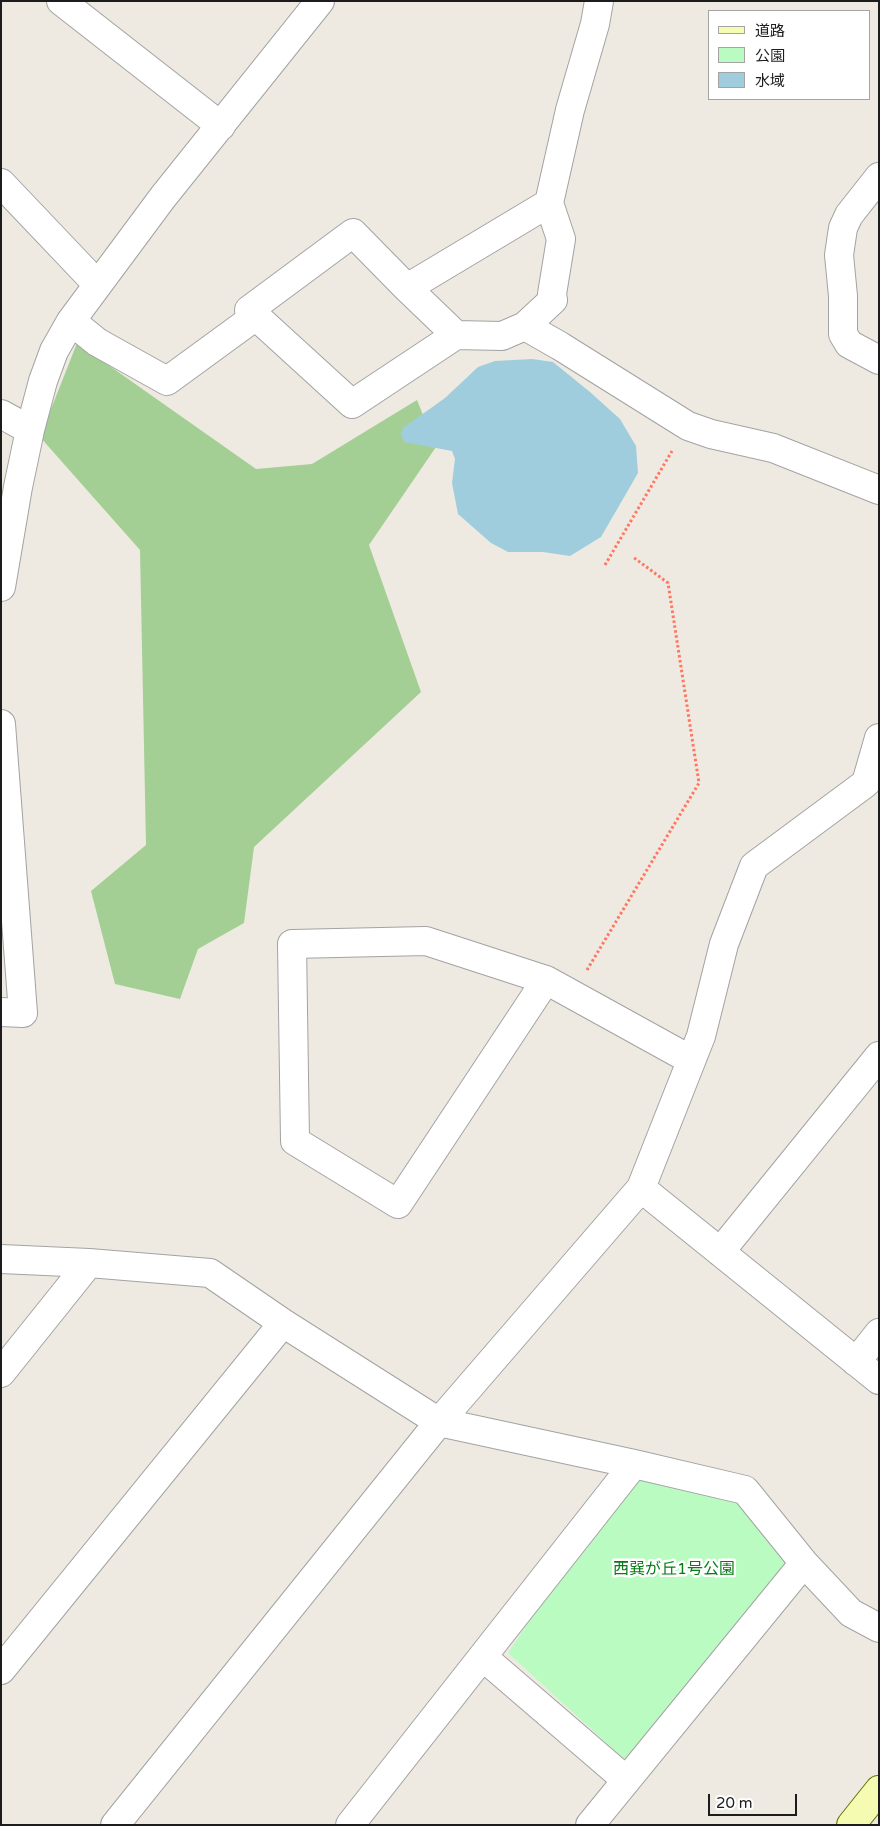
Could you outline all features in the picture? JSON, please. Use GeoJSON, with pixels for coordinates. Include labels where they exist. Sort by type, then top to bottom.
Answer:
{"type":"FeatureCollection","features":[{"type":"Feature","properties":{"kind":"street"},"geometry":{"type":"LineString","coordinates":[[61,1],[221,126]]}},
{"type":"Feature","properties":{"kind":"street"},"geometry":{"type":"LineString","coordinates":[[1,586],[30,430],[43,381],[52,358],[71,321],[163,197],[320,1]]}},
{"type":"Feature","properties":{"kind":"street"},"geometry":{"type":"LineString","coordinates":[[456,335],[353,233],[249,310],[352,404],[456,335],[502,336],[525,326],[553,300],[552,294],[560,239],[549,203],[570,110],[595,24],[599,1]]}},
{"type":"Feature","properties":{"kind":"street"},"geometry":{"type":"LineString","coordinates":[[879,177],[848,215],[843,228],[839,255],[843,296],[843,334],[848,344],[879,360]]}},
{"type":"Feature","properties":{"kind":"street"},"geometry":{"type":"LineString","coordinates":[[1,184],[98,284]]}},
{"type":"Feature","properties":{"kind":"street"},"geometry":{"type":"LineString","coordinates":[[407,288],[549,203]]}},
{"type":"Feature","properties":{"kind":"street"},"geometry":{"type":"LineString","coordinates":[[71,321],[97,342],[167,381],[256,316]]}},
{"type":"Feature","properties":{"kind":"street"},"geometry":{"type":"LineString","coordinates":[[525,326],[688,426],[711,434],[773,448],[879,490]]}},
{"type":"Feature","properties":{"kind":"street"},"geometry":{"type":"LineString","coordinates":[[1,414],[30,430]]}},
{"type":"Feature","properties":{"kind":"street"},"geometry":{"type":"LineString","coordinates":[[1,724],[23,1013],[1,1012]]}},
{"type":"Feature","properties":{"kind":"street"},"geometry":{"type":"LineString","coordinates":[[115,1825],[439,1422],[641,1188],[701,1036],[724,944],[754,866],[866,783],[874,770],[879,738]]}},
{"type":"Feature","properties":{"kind":"street"},"geometry":{"type":"LineString","coordinates":[[546,980],[398,1204],[295,1141],[292,944],[426,941],[546,980],[691,1060]]}},
{"type":"Feature","properties":{"kind":"street"},"geometry":{"type":"LineString","coordinates":[[720,1252],[879,1056]]}},
{"type":"Feature","properties":{"kind":"street"},"geometry":{"type":"LineString","coordinates":[[641,1188],[879,1380]]}},
{"type":"Feature","properties":{"kind":"street"},"geometry":{"type":"LineString","coordinates":[[1,1259],[89,1263],[210,1273],[283,1323],[439,1422],[745,1490],[804,1563],[851,1614],[879,1628]]}},
{"type":"Feature","properties":{"kind":"street"},"geometry":{"type":"LineString","coordinates":[[1,1372],[89,1263]]}},
{"type":"Feature","properties":{"kind":"street"},"geometry":{"type":"LineString","coordinates":[[1,1670],[283,1323]]}},
{"type":"Feature","properties":{"kind":"street"},"geometry":{"type":"LineString","coordinates":[[856,1362],[879,1333]]}},
{"type":"Feature","properties":{"kind":"street"},"geometry":{"type":"LineString","coordinates":[[350,1825],[634,1464]]}},
{"type":"Feature","properties":{"kind":"street"},"geometry":{"type":"LineString","coordinates":[[590,1825],[804,1563]]}},
{"type":"Feature","properties":{"kind":"street"},"geometry":{"type":"LineString","coordinates":[[483,1657],[626,1780]]}},
{"type":"Feature","properties":{"kind":"street"},"geometry":{"type":"LineString","coordinates":[[851,1825],[879,1790]]}},
{"type":"Feature","properties":{"kind":"path"},"geometry":{"type":"LineString","coordinates":[[605,565],[688,426]]}},
{"type":"Feature","properties":{"kind":"path"},"geometry":{"type":"LineString","coordinates":[[572,994],[699,783],[668,583],[633,557]]}},
{"type":"Feature","properties":{"kind":"green space"},"geometry":{"type":"Polygon","coordinates":[[[77,343],[256,469],[312,464],[417,400],[436,447],[369,545],[421,692],[254,847],[244,923],[198,949],[180,999],[115,984],[91,891],[146,845],[140,550],[40,437],[77,343]]]}},
{"type":"Feature","properties":{"kind":"green space","name":"西巽が丘1号公園"},"geometry":{"type":"Polygon","coordinates":[[[634,1464],[745,1490],[804,1563],[624,1759],[508,1653],[634,1464]]]}},
{"type":"Feature","properties":{"kind":"water"},"geometry":{"type":"Polygon","coordinates":[[[532,359],[553,362],[590,392],[620,419],[636,446],[638,473],[601,537],[570,556],[543,552],[508,552],[491,543],[458,514],[452,483],[455,459],[452,451],[404,442],[401,435],[403,428],[445,398],[478,367],[495,361],[532,359]]]}}]}
